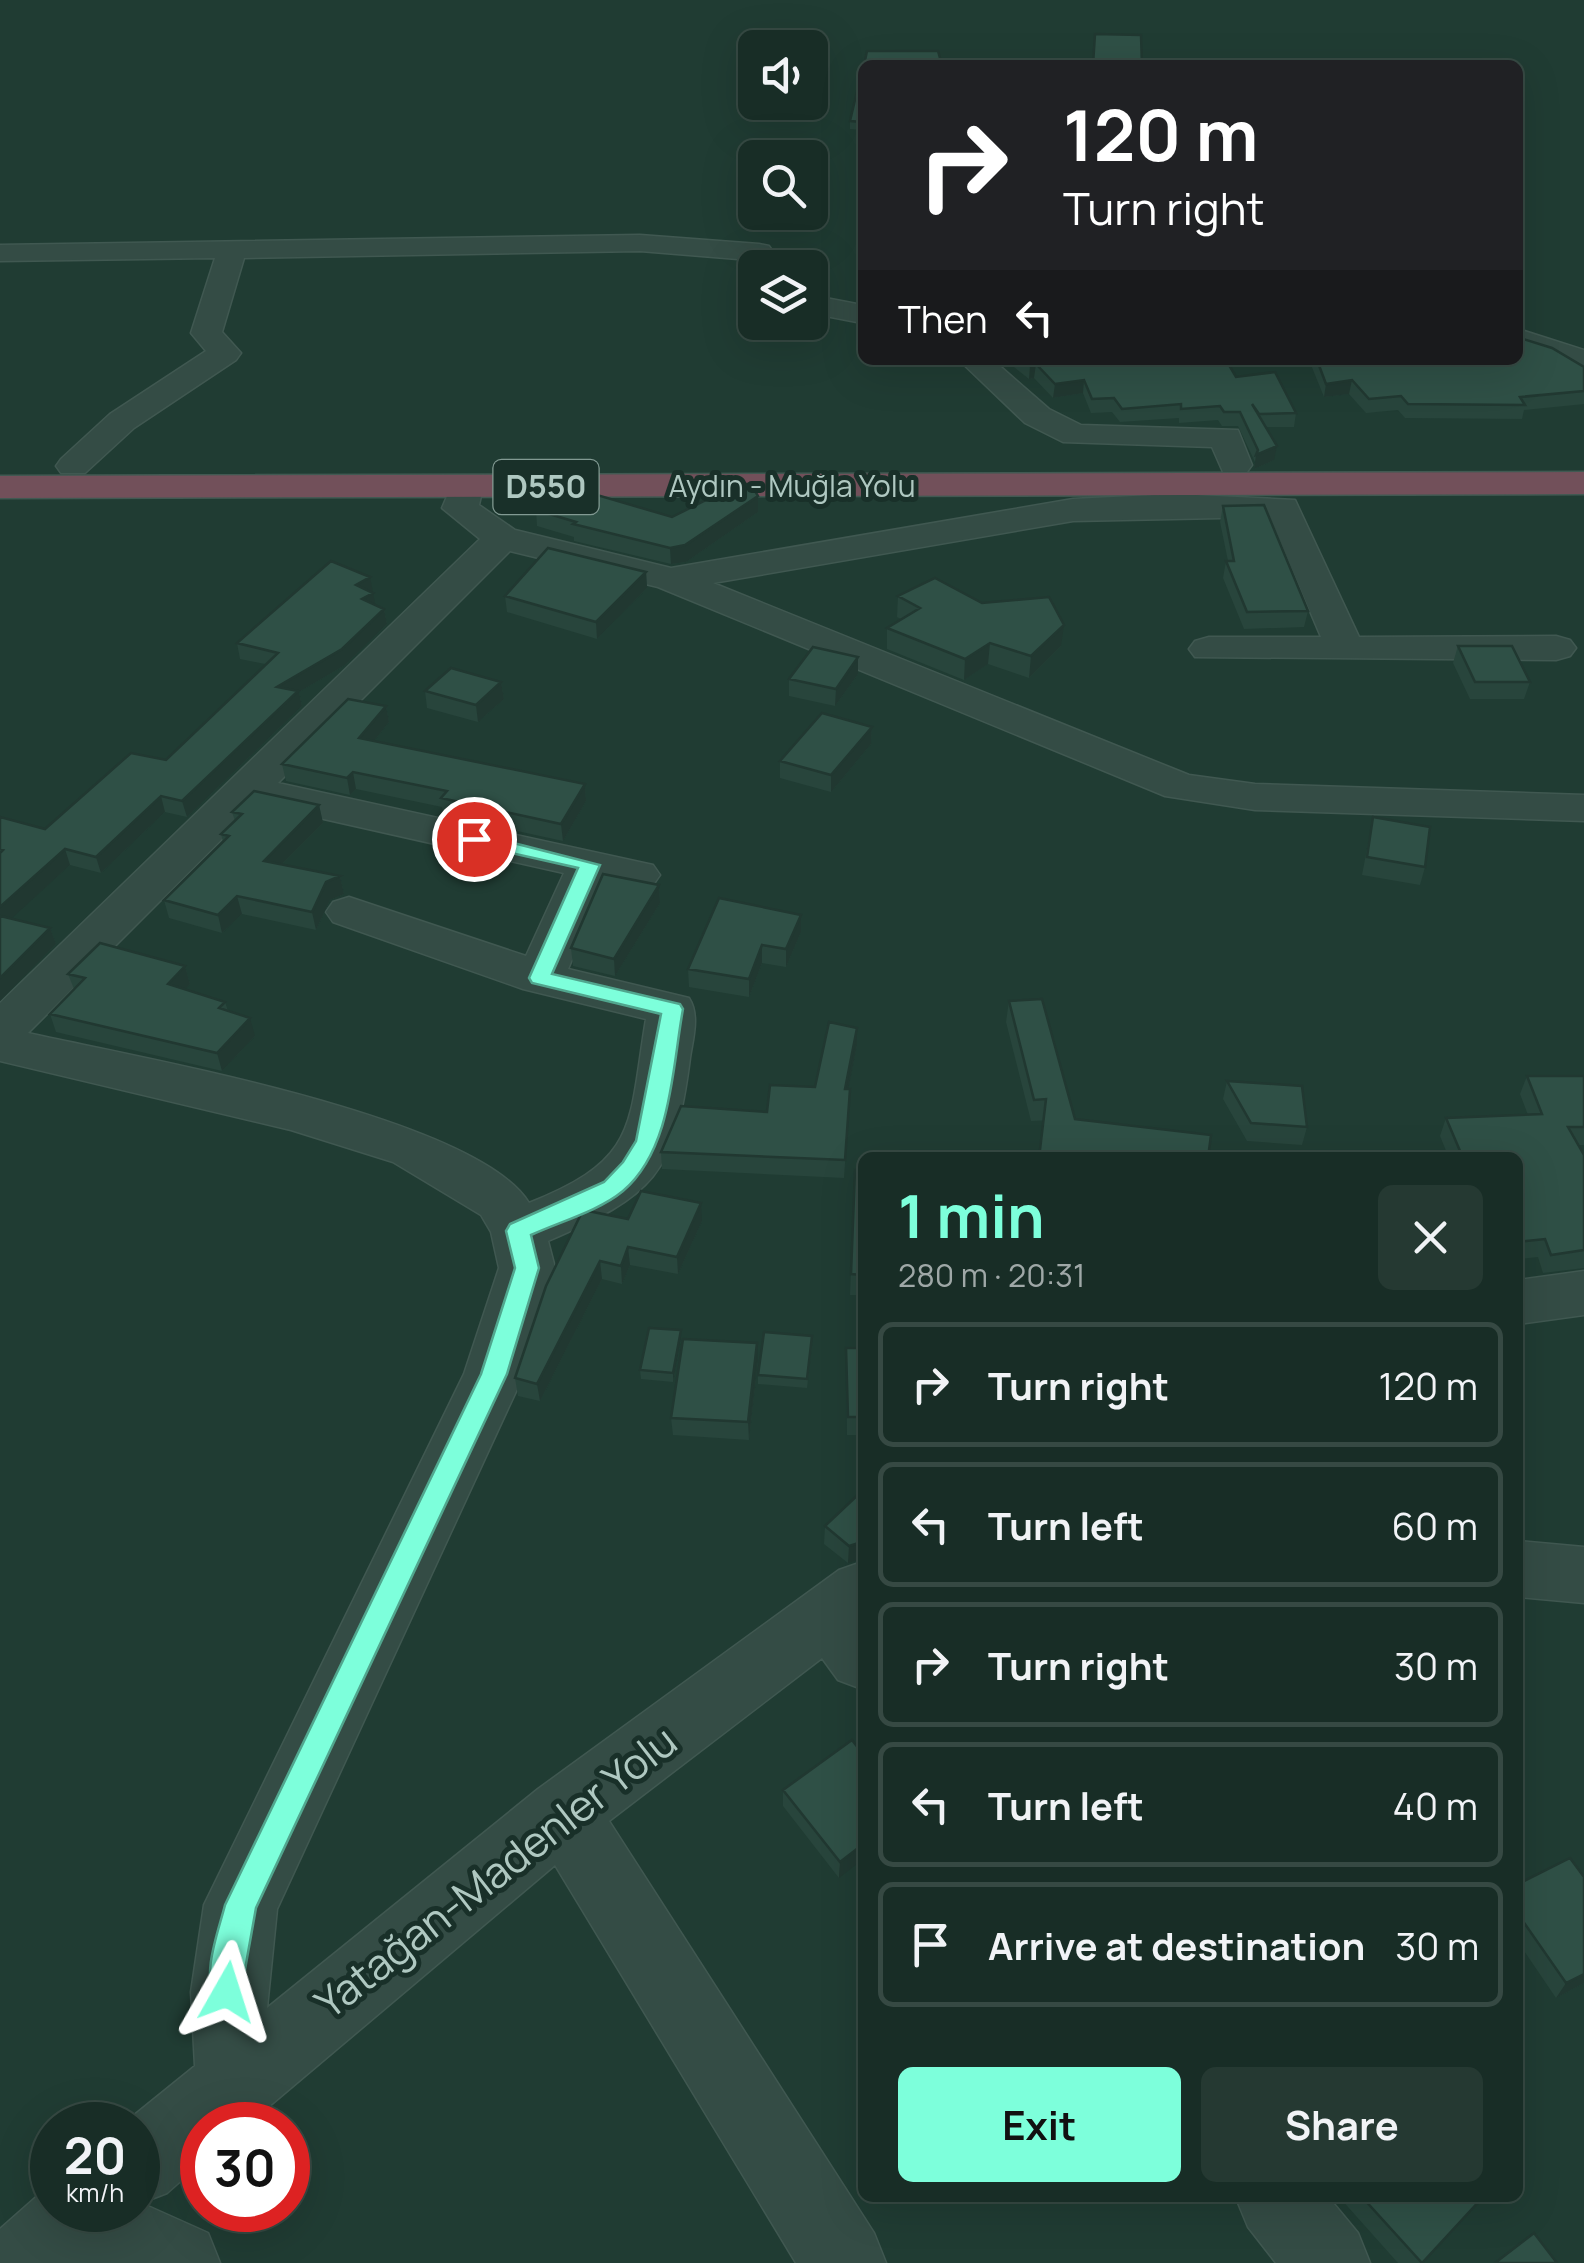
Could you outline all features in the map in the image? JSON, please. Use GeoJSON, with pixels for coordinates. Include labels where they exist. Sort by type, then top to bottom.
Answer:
{"type":"FeatureCollection","features":[{"type":"Feature","properties":{"kind":"highway","name":"Aydın - Muğla Yolu"},"geometry":{"type":"LineString","coordinates":[[0,466],[1584,462]]}},
{"type":"Feature","properties":{"kind":"highway","name":"Aydın - Muğla Yolu"},"geometry":{"type":"LineString","coordinates":[[0,488],[1584,484]]}},
{"type":"Feature","properties":{"kind":"street"},"geometry":{"type":"LineString","coordinates":[[0,253],[711,246],[743,250]]}},
{"type":"Feature","properties":{"kind":"street"},"geometry":{"type":"LineString","coordinates":[[73,466],[122,420],[225,353],[206,333],[232,250]]}},
{"type":"Feature","properties":{"kind":"street"},"geometry":{"type":"LineString","coordinates":[[828,307],[858,313]]}},
{"type":"Feature","properties":{"kind":"street"},"geometry":{"type":"LineString","coordinates":[[1523,340],[1584,360]]}},
{"type":"Feature","properties":{"kind":"street"},"geometry":{"type":"LineString","coordinates":[[981,365],[1037,416],[1075,434],[1226,437],[1235,465]]}},
{"type":"Feature","properties":{"kind":"street"},"geometry":{"type":"LineString","coordinates":[[466,487],[460,508],[502,538],[671,579],[1180,786],[1256,797],[1584,808]]}},
{"type":"Feature","properties":{"kind":"street"},"geometry":{"type":"LineString","coordinates":[[671,579],[1073,510],[1161,505],[1283,507],[1344,646]]}},
{"type":"Feature","properties":{"kind":"street"},"geometry":{"type":"LineString","coordinates":[[0,1032],[243,788],[502,538]]}},
{"type":"Feature","properties":{"kind":"street"},"geometry":{"type":"LineString","coordinates":[[1209,649],[1556,648]]}},
{"type":"Feature","properties":{"kind":"street"},"geometry":{"type":"LineString","coordinates":[[243,788],[637,875]]}},
{"type":"Feature","properties":{"kind":"street"},"geometry":{"type":"LineString","coordinates":[[540,978],[590,865]]}},
{"type":"Feature","properties":{"kind":"street"},"geometry":{"type":"LineString","coordinates":[[349,912],[540,978],[672,1009],[647,1141],[631,1168],[612,1188],[518,1231]]}},
{"type":"Feature","properties":{"kind":"street"},"geometry":{"type":"LineString","coordinates":[[0,1044],[298,1113],[412,1149],[500,1201],[518,1231],[527,1268],[494,1374],[241,1905],[227,1965],[227,2018],[236,2079]]}},
{"type":"Feature","properties":{"kind":"street"},"geometry":{"type":"LineString","coordinates":[[1523,1301],[1584,1293]]}},
{"type":"Feature","properties":{"kind":"street"},"geometry":{"type":"LineString","coordinates":[[1523,1568],[1584,1574]]}},
{"type":"Feature","properties":{"kind":"street","name":"Yatağan-Madenler Yolu"},"geometry":{"type":"LineString","coordinates":[[160,2145],[563,1814],[851,1621]]}},
{"type":"Feature","properties":{"kind":"street"},"geometry":{"type":"LineString","coordinates":[[563,1814],[844,2263]]}},
{"type":"Feature","properties":{"kind":"street"},"geometry":{"type":"LineString","coordinates":[[1280,2202],[1328,2263]]}},
{"type":"Feature","properties":{"kind":"street"},"geometry":{"type":"LineString","coordinates":[[69,2232],[178,2263]]}},
{"type":"Feature","properties":{"kind":"building"},"geometry":{"type":"Polygon","coordinates":[[[1095,34],[1141,35],[1142,60],[1093,60],[1095,34]]]}},
{"type":"Feature","properties":{"kind":"building"},"geometry":{"type":"Polygon","coordinates":[[[867,51],[938,51],[941,60],[865,60],[867,51]]]}},
{"type":"Feature","properties":{"kind":"building"},"geometry":{"type":"Polygon","coordinates":[[[858,87],[858,122],[850,121],[858,87]]]}},
{"type":"Feature","properties":{"kind":"building"},"geometry":{"type":"Polygon","coordinates":[[[1523,339],[1552,348],[1584,367],[1584,391],[1520,397],[1525,405],[1408,404],[1401,396],[1369,399],[1352,380],[1326,384],[1319,365],[1523,365],[1523,339]]]}},
{"type":"Feature","properties":{"kind":"building"},"geometry":{"type":"Polygon","coordinates":[[[1037,365],[1229,365],[1236,377],[1275,372],[1296,413],[1259,414],[1252,404],[1277,446],[1256,455],[1258,450],[1240,412],[1224,412],[1220,406],[1181,409],[1181,404],[1122,409],[1114,398],[1092,399],[1084,380],[1055,384],[1037,365]]]}},
{"type":"Feature","properties":{"kind":"building"},"geometry":{"type":"Polygon","coordinates":[[[738,484],[751,484],[758,496],[685,545],[670,548],[573,524],[576,522],[536,510],[570,487],[672,517],[738,484]]]}},
{"type":"Feature","properties":{"kind":"building"},"geometry":{"type":"Polygon","coordinates":[[[1264,505],[1308,611],[1247,612],[1226,561],[1234,561],[1223,506],[1264,505]]]}},
{"type":"Feature","properties":{"kind":"building"},"geometry":{"type":"Polygon","coordinates":[[[548,548],[646,572],[596,622],[505,596],[548,548]]]}},
{"type":"Feature","properties":{"kind":"building"},"geometry":{"type":"Polygon","coordinates":[[[331,561],[370,577],[356,585],[373,593],[362,599],[384,609],[342,649],[277,687],[298,691],[182,801],[161,796],[96,857],[65,849],[0,907],[0,817],[45,829],[131,753],[166,760],[278,653],[237,643],[331,561]]]}},
{"type":"Feature","properties":{"kind":"building"},"geometry":{"type":"Polygon","coordinates":[[[935,578],[982,603],[1049,597],[1064,625],[1031,656],[990,643],[965,659],[887,628],[920,608],[898,596],[935,578]]]}},
{"type":"Feature","properties":{"kind":"building"},"geometry":{"type":"Polygon","coordinates":[[[1458,646],[1512,646],[1530,682],[1475,682],[1458,646]]]}},
{"type":"Feature","properties":{"kind":"building"},"geometry":{"type":"Polygon","coordinates":[[[813,647],[858,657],[836,689],[789,679],[813,647]]]}},
{"type":"Feature","properties":{"kind":"building"},"geometry":{"type":"Polygon","coordinates":[[[451,668],[501,682],[476,705],[425,691],[451,668]]]}},
{"type":"Feature","properties":{"kind":"building"},"geometry":{"type":"Polygon","coordinates":[[[348,699],[386,706],[359,738],[585,784],[561,824],[441,798],[447,791],[353,772],[347,778],[282,764],[348,699]]]}},
{"type":"Feature","properties":{"kind":"building"},"geometry":{"type":"Polygon","coordinates":[[[822,713],[872,727],[831,775],[780,761],[822,713]]]}},
{"type":"Feature","properties":{"kind":"building"},"geometry":{"type":"Polygon","coordinates":[[[254,791],[319,805],[264,861],[340,876],[326,882],[312,912],[237,896],[218,915],[164,900],[229,836],[221,834],[242,814],[232,812],[254,791]]]}},
{"type":"Feature","properties":{"kind":"building"},"geometry":{"type":"Polygon","coordinates":[[[1373,817],[1430,827],[1425,867],[1367,857],[1373,817]]]}},
{"type":"Feature","properties":{"kind":"building"},"geometry":{"type":"Polygon","coordinates":[[[603,874],[659,885],[614,959],[571,948],[603,874]]]}},
{"type":"Feature","properties":{"kind":"building"},"geometry":{"type":"Polygon","coordinates":[[[719,898],[801,915],[786,949],[762,945],[749,979],[688,969],[719,898]]]}},
{"type":"Feature","properties":{"kind":"building"},"geometry":{"type":"Polygon","coordinates":[[[0,916],[50,928],[0,978],[0,916]]]}},
{"type":"Feature","properties":{"kind":"building"},"geometry":{"type":"Polygon","coordinates":[[[100,943],[185,966],[168,984],[225,1002],[219,1008],[250,1018],[217,1053],[50,1014],[85,978],[68,974],[100,943]]]}},
{"type":"Feature","properties":{"kind":"building"},"geometry":{"type":"Polygon","coordinates":[[[1042,999],[1075,1119],[1211,1135],[1209,1152],[1040,1152],[1046,1099],[1034,1100],[1009,1001],[1042,999]]]}},
{"type":"Feature","properties":{"kind":"building"},"geometry":{"type":"Polygon","coordinates":[[[829,1022],[857,1028],[845,1089],[850,1089],[845,1160],[661,1152],[681,1106],[767,1112],[770,1085],[815,1087],[829,1022]]]}},
{"type":"Feature","properties":{"kind":"building"},"geometry":{"type":"Polygon","coordinates":[[[1527,1076],[1584,1076],[1584,1127],[1568,1127],[1584,1155],[1584,1250],[1551,1255],[1545,1239],[1523,1241],[1523,1152],[1460,1152],[1446,1118],[1542,1114],[1527,1076]]]}},
{"type":"Feature","properties":{"kind":"building"},"geometry":{"type":"Polygon","coordinates":[[[1227,1081],[1302,1086],[1307,1127],[1251,1123],[1227,1081]]]}},
{"type":"Feature","properties":{"kind":"building"},"geometry":{"type":"Polygon","coordinates":[[[855,1170],[858,1170],[858,1275],[851,1274],[855,1170]]]}},
{"type":"Feature","properties":{"kind":"building"},"geometry":{"type":"Polygon","coordinates":[[[641,1191],[701,1203],[677,1257],[628,1247],[621,1266],[600,1261],[537,1384],[515,1378],[546,1286],[583,1210],[628,1219],[641,1191]]]}},
{"type":"Feature","properties":{"kind":"building"},"geometry":{"type":"Polygon","coordinates":[[[649,1328],[681,1330],[673,1373],[640,1370],[649,1328]]]}},
{"type":"Feature","properties":{"kind":"building"},"geometry":{"type":"Polygon","coordinates":[[[764,1332],[812,1336],[807,1379],[758,1375],[764,1332]]]}},
{"type":"Feature","properties":{"kind":"building"},"geometry":{"type":"Polygon","coordinates":[[[683,1339],[757,1343],[748,1422],[671,1418],[683,1339]]]}},
{"type":"Feature","properties":{"kind":"building"},"geometry":{"type":"Polygon","coordinates":[[[846,1348],[858,1348],[858,1417],[848,1417],[846,1348]]]}},
{"type":"Feature","properties":{"kind":"building"},"geometry":{"type":"Polygon","coordinates":[[[858,1495],[858,1543],[849,1546],[825,1526],[858,1495]]]}},
{"type":"Feature","properties":{"kind":"building"},"geometry":{"type":"Polygon","coordinates":[[[852,1740],[858,1748],[858,1848],[840,1862],[783,1790],[852,1740]]]}},
{"type":"Feature","properties":{"kind":"building"},"geometry":{"type":"Polygon","coordinates":[[[1570,1858],[1584,1877],[1584,1974],[1566,1983],[1523,1921],[1523,1882],[1570,1858]]]}},
{"type":"Feature","properties":{"kind":"building"},"geometry":{"type":"Polygon","coordinates":[[[1367,2202],[1478,2202],[1422,2263],[1367,2202]]]}},
{"type":"Feature","properties":{"kind":"building"},"geometry":{"type":"Polygon","coordinates":[[[1534,2233],[1557,2263],[1495,2263],[1534,2233]]]}},
{"type":"Feature","properties":{"kind":"route"},"geometry":{"type":"LineString","coordinates":[[227,1992],[227,1965],[241,1905],[494,1374],[527,1268],[518,1231],[612,1188],[631,1168],[647,1141],[672,1009],[540,978],[590,865],[474,839]]}}]}
